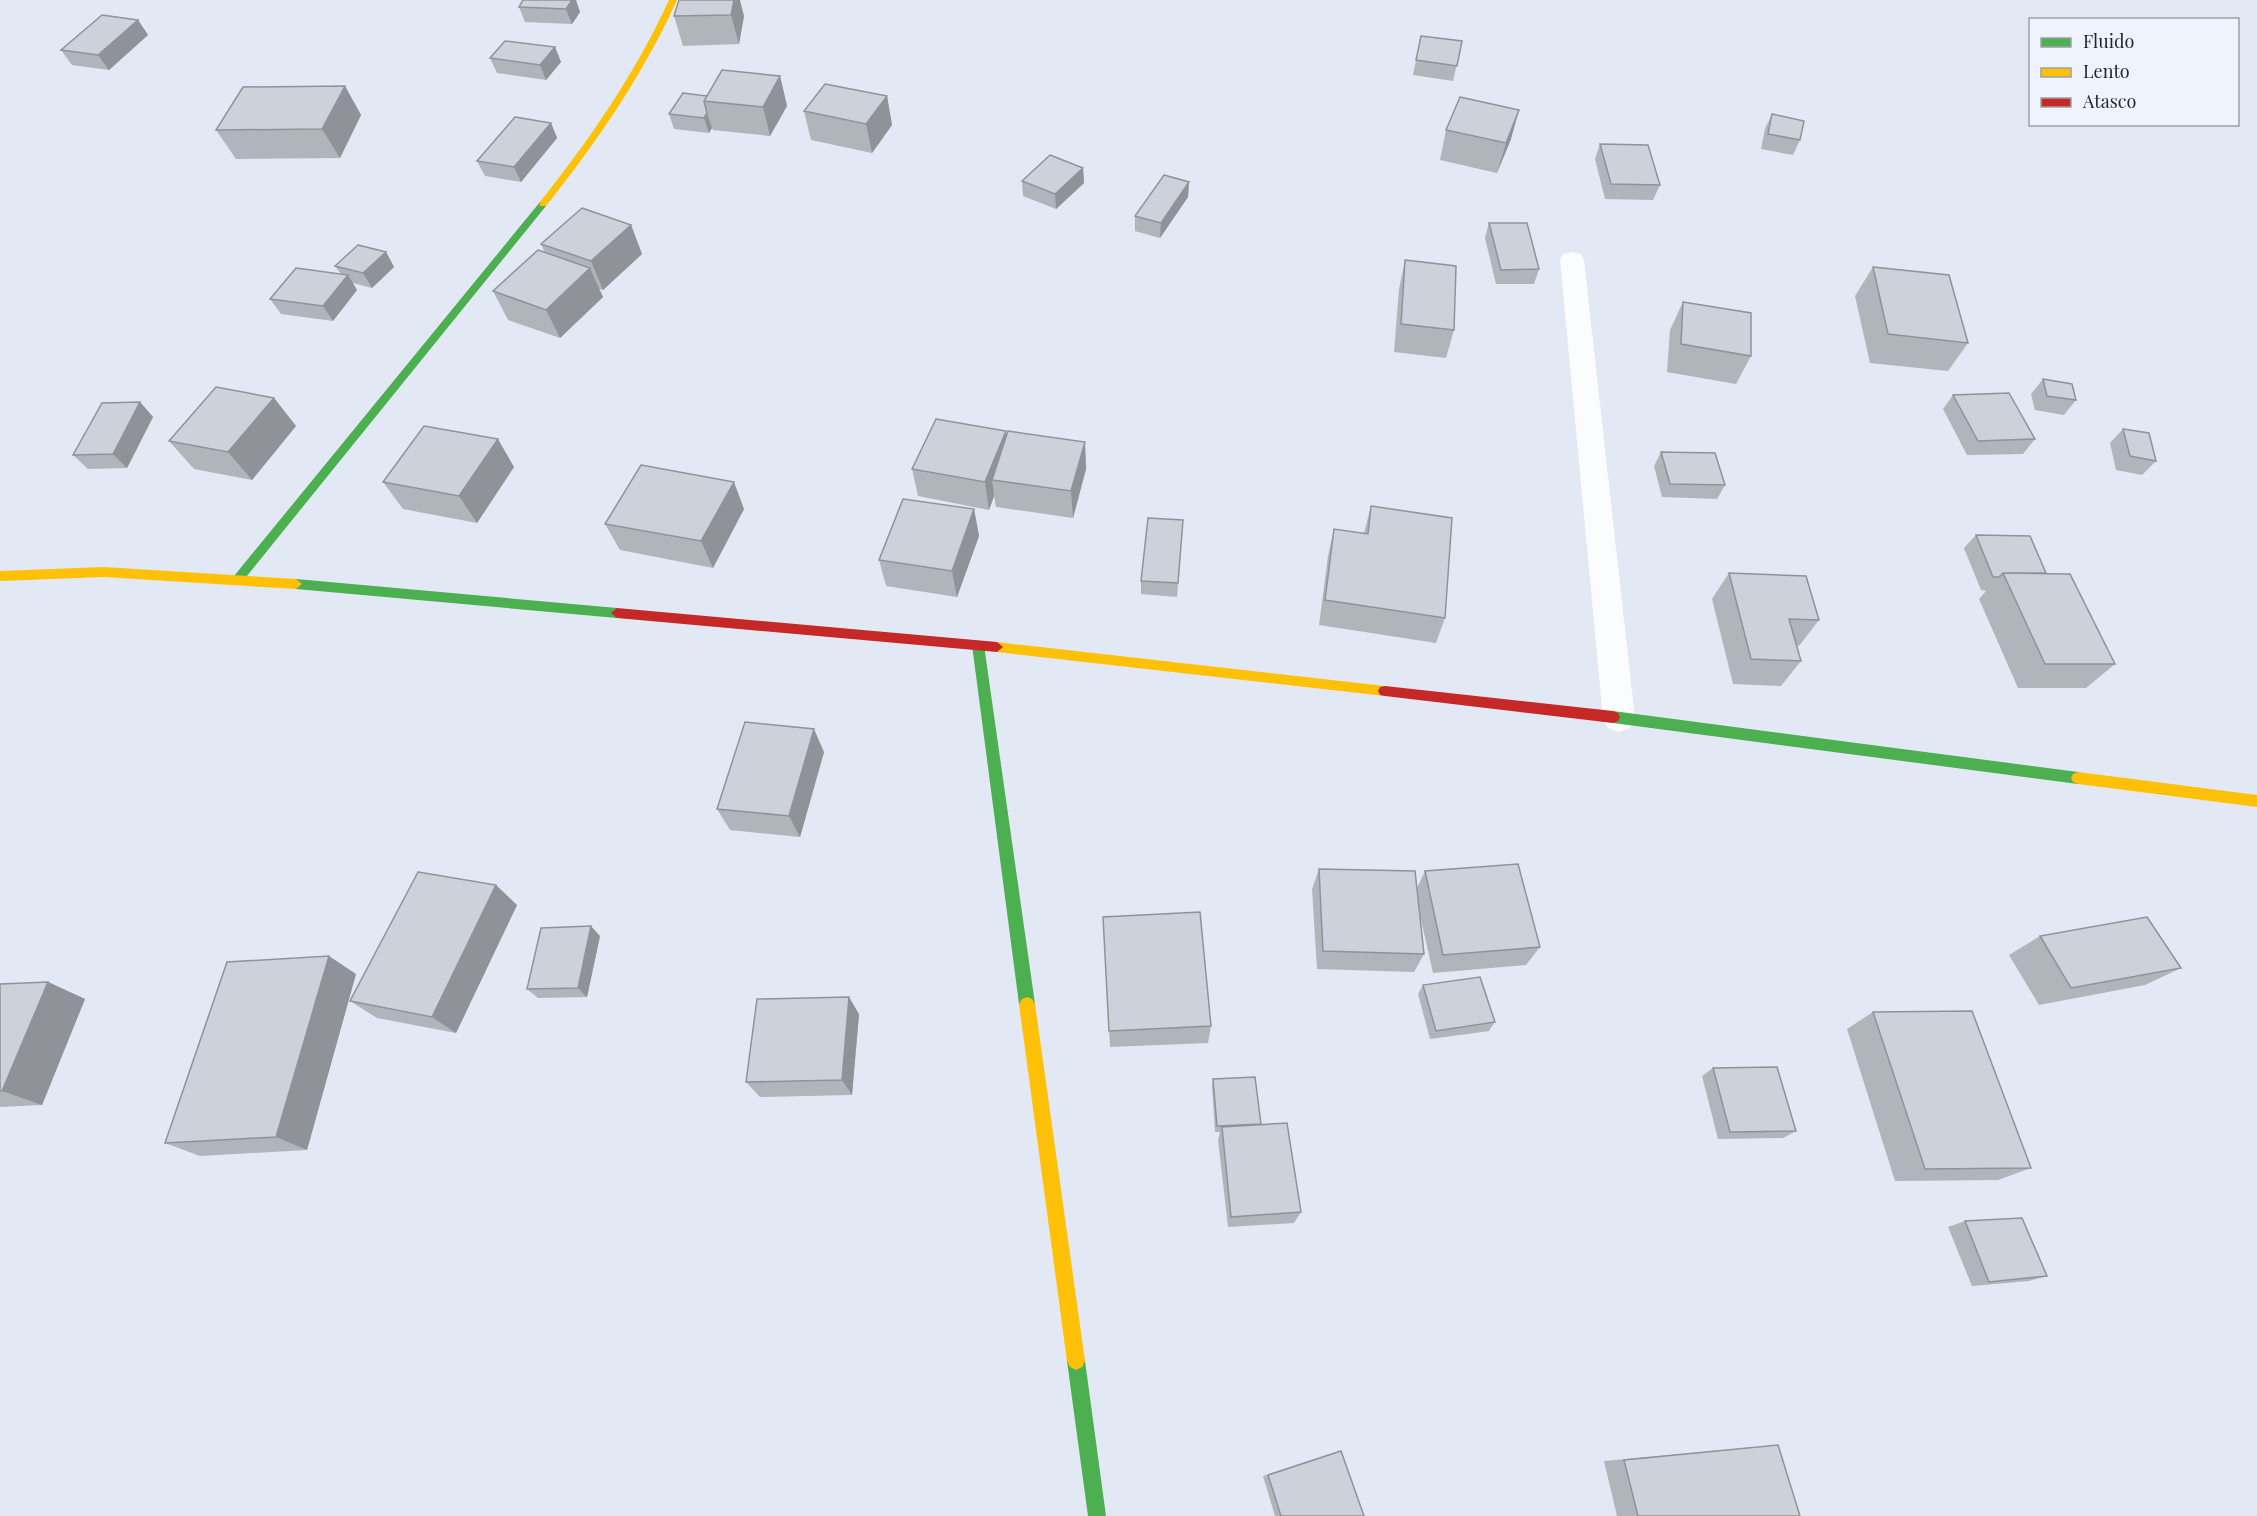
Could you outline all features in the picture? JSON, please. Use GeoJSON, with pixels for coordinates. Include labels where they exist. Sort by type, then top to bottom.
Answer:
{"type":"FeatureCollection","features":[{"type":"Feature","properties":{"kind":"street"},"geometry":{"type":"LineString","coordinates":[[238,579],[585,152],[660,31],[673,0]]}},
{"type":"Feature","properties":{"kind":"street"},"geometry":{"type":"LineString","coordinates":[[1572,260],[1619,718]]}},
{"type":"Feature","properties":{"kind":"street"},"geometry":{"type":"LineString","coordinates":[[0,576],[104,572],[238,579],[978,645],[1619,718],[2257,801]]}},
{"type":"Feature","properties":{"kind":"street"},"geometry":{"type":"LineString","coordinates":[[978,645],[1097,1516]]}},
{"type":"Feature","properties":{"kind":"building"},"geometry":{"type":"Polygon","coordinates":[[[523,0],[572,0],[566,9],[519,7],[523,0]]]}},
{"type":"Feature","properties":{"kind":"building"},"geometry":{"type":"Polygon","coordinates":[[[679,0],[734,0],[731,15],[674,16],[679,0]]]}},
{"type":"Feature","properties":{"kind":"building"},"geometry":{"type":"Polygon","coordinates":[[[102,15],[138,20],[98,55],[61,50],[102,15]]]}},
{"type":"Feature","properties":{"kind":"building"},"geometry":{"type":"Polygon","coordinates":[[[1421,36],[1462,41],[1457,66],[1416,60],[1421,36]]]}},
{"type":"Feature","properties":{"kind":"building"},"geometry":{"type":"Polygon","coordinates":[[[505,41],[555,47],[540,65],[490,58],[505,41]]]}},
{"type":"Feature","properties":{"kind":"building"},"geometry":{"type":"Polygon","coordinates":[[[722,70],[780,76],[763,107],[704,101],[722,70]]]}},
{"type":"Feature","properties":{"kind":"building"},"geometry":{"type":"Polygon","coordinates":[[[825,84],[887,96],[866,124],[804,111],[825,84]]]}},
{"type":"Feature","properties":{"kind":"building"},"geometry":{"type":"Polygon","coordinates":[[[345,86],[322,129],[216,130],[243,87],[345,86]]]}},
{"type":"Feature","properties":{"kind":"building"},"geometry":{"type":"Polygon","coordinates":[[[683,93],[707,96],[704,101],[707,113],[704,118],[669,114],[683,93]]]}},
{"type":"Feature","properties":{"kind":"building"},"geometry":{"type":"Polygon","coordinates":[[[1460,97],[1519,110],[1506,143],[1446,130],[1460,97]]]}},
{"type":"Feature","properties":{"kind":"building"},"geometry":{"type":"Polygon","coordinates":[[[1772,114],[1804,121],[1800,140],[1768,134],[1772,114]]]}},
{"type":"Feature","properties":{"kind":"building"},"geometry":{"type":"Polygon","coordinates":[[[515,117],[551,123],[514,167],[477,161],[515,117]]]}},
{"type":"Feature","properties":{"kind":"building"},"geometry":{"type":"Polygon","coordinates":[[[1600,144],[1648,145],[1660,185],[1611,184],[1600,144]]]}},
{"type":"Feature","properties":{"kind":"building"},"geometry":{"type":"Polygon","coordinates":[[[1050,155],[1083,168],[1055,194],[1022,181],[1050,155]]]}},
{"type":"Feature","properties":{"kind":"building"},"geometry":{"type":"Polygon","coordinates":[[[1164,175],[1189,182],[1161,223],[1135,216],[1164,175]]]}},
{"type":"Feature","properties":{"kind":"building"},"geometry":{"type":"Polygon","coordinates":[[[582,208],[631,225],[591,261],[541,244],[582,208]]]}},
{"type":"Feature","properties":{"kind":"building"},"geometry":{"type":"Polygon","coordinates":[[[1489,223],[1527,223],[1539,269],[1501,270],[1489,223]]]}},
{"type":"Feature","properties":{"kind":"building"},"geometry":{"type":"Polygon","coordinates":[[[358,245],[386,252],[363,273],[335,266],[358,245]]]}},
{"type":"Feature","properties":{"kind":"building"},"geometry":{"type":"Polygon","coordinates":[[[538,250],[590,268],[546,310],[493,291],[538,250]]]}},
{"type":"Feature","properties":{"kind":"building"},"geometry":{"type":"Polygon","coordinates":[[[1405,260],[1456,266],[1454,330],[1401,324],[1405,260]]]}},
{"type":"Feature","properties":{"kind":"building"},"geometry":{"type":"Polygon","coordinates":[[[1873,267],[1949,275],[1968,343],[1888,334],[1873,267]]]}},
{"type":"Feature","properties":{"kind":"building"},"geometry":{"type":"Polygon","coordinates":[[[296,268],[348,275],[323,306],[270,299],[296,268]]]}},
{"type":"Feature","properties":{"kind":"building"},"geometry":{"type":"Polygon","coordinates":[[[1683,302],[1751,313],[1751,356],[1681,344],[1683,302]]]}},
{"type":"Feature","properties":{"kind":"building"},"geometry":{"type":"Polygon","coordinates":[[[2043,379],[2072,384],[2076,400],[2047,396],[2043,379]]]}},
{"type":"Feature","properties":{"kind":"building"},"geometry":{"type":"Polygon","coordinates":[[[216,387],[274,398],[228,452],[169,441],[216,387]]]}},
{"type":"Feature","properties":{"kind":"building"},"geometry":{"type":"Polygon","coordinates":[[[2009,393],[2035,439],[1978,441],[1953,395],[2009,393]]]}},
{"type":"Feature","properties":{"kind":"building"},"geometry":{"type":"Polygon","coordinates":[[[140,402],[113,454],[73,455],[102,403],[140,402]]]}},
{"type":"Feature","properties":{"kind":"building"},"geometry":{"type":"Polygon","coordinates":[[[936,419],[1006,431],[985,482],[912,469],[936,419]]]}},
{"type":"Feature","properties":{"kind":"building"},"geometry":{"type":"Polygon","coordinates":[[[424,426],[498,439],[459,496],[383,482],[424,426]]]}},
{"type":"Feature","properties":{"kind":"building"},"geometry":{"type":"Polygon","coordinates":[[[2123,429],[2149,433],[2156,461],[2130,456],[2123,429]]]}},
{"type":"Feature","properties":{"kind":"building"},"geometry":{"type":"Polygon","coordinates":[[[1008,431],[1085,442],[1071,491],[992,480],[1008,431]]]}},
{"type":"Feature","properties":{"kind":"building"},"geometry":{"type":"Polygon","coordinates":[[[1661,452],[1715,453],[1725,485],[1670,484],[1661,452]]]}},
{"type":"Feature","properties":{"kind":"building"},"geometry":{"type":"Polygon","coordinates":[[[641,465],[734,482],[701,541],[605,524],[641,465]]]}},
{"type":"Feature","properties":{"kind":"building"},"geometry":{"type":"Polygon","coordinates":[[[903,499],[974,509],[952,571],[879,560],[903,499]]]}},
{"type":"Feature","properties":{"kind":"building"},"geometry":{"type":"Polygon","coordinates":[[[1371,506],[1452,518],[1445,618],[1325,600],[1334,529],[1368,534],[1371,506]]]}},
{"type":"Feature","properties":{"kind":"building"},"geometry":{"type":"Polygon","coordinates":[[[1148,518],[1183,520],[1178,583],[1141,581],[1148,518]]]}},
{"type":"Feature","properties":{"kind":"building"},"geometry":{"type":"Polygon","coordinates":[[[1976,535],[2030,536],[2046,573],[2003,573],[1999,577],[1993,577],[1976,535]]]}},
{"type":"Feature","properties":{"kind":"building"},"geometry":{"type":"Polygon","coordinates":[[[1729,573],[1806,576],[1819,620],[1789,619],[1801,661],[1751,659],[1729,573]]]}},
{"type":"Feature","properties":{"kind":"building"},"geometry":{"type":"Polygon","coordinates":[[[2003,573],[2070,574],[2115,664],[2045,664],[2003,573]]]}},
{"type":"Feature","properties":{"kind":"building"},"geometry":{"type":"Polygon","coordinates":[[[745,722],[814,729],[789,816],[717,809],[745,722]]]}},
{"type":"Feature","properties":{"kind":"building"},"geometry":{"type":"Polygon","coordinates":[[[1518,864],[1540,947],[1443,955],[1425,871],[1518,864]]]}},
{"type":"Feature","properties":{"kind":"building"},"geometry":{"type":"Polygon","coordinates":[[[1319,869],[1415,871],[1424,954],[1323,951],[1319,869]]]}},
{"type":"Feature","properties":{"kind":"building"},"geometry":{"type":"Polygon","coordinates":[[[418,872],[496,885],[432,1017],[350,1001],[418,872]]]}},
{"type":"Feature","properties":{"kind":"building"},"geometry":{"type":"Polygon","coordinates":[[[1200,912],[1211,1026],[1109,1031],[1103,917],[1200,912]]]}},
{"type":"Feature","properties":{"kind":"building"},"geometry":{"type":"Polygon","coordinates":[[[2147,917],[2181,968],[2071,988],[2040,936],[2147,917]]]}},
{"type":"Feature","properties":{"kind":"building"},"geometry":{"type":"Polygon","coordinates":[[[591,926],[578,988],[527,989],[541,928],[591,926]]]}},
{"type":"Feature","properties":{"kind":"building"},"geometry":{"type":"Polygon","coordinates":[[[329,956],[276,1137],[165,1143],[227,962],[329,956]]]}},
{"type":"Feature","properties":{"kind":"building"},"geometry":{"type":"Polygon","coordinates":[[[1480,977],[1495,1022],[1436,1031],[1423,985],[1480,977]]]}},
{"type":"Feature","properties":{"kind":"building"},"geometry":{"type":"Polygon","coordinates":[[[48,982],[2,1091],[0,1091],[0,984],[48,982]]]}},
{"type":"Feature","properties":{"kind":"building"},"geometry":{"type":"Polygon","coordinates":[[[849,997],[842,1080],[746,1082],[757,999],[849,997]]]}},
{"type":"Feature","properties":{"kind":"building"},"geometry":{"type":"Polygon","coordinates":[[[1972,1011],[2031,1168],[1925,1169],[1873,1012],[1972,1011]]]}},
{"type":"Feature","properties":{"kind":"building"},"geometry":{"type":"Polygon","coordinates":[[[1777,1067],[1796,1131],[1730,1132],[1713,1068],[1777,1067]]]}},
{"type":"Feature","properties":{"kind":"building"},"geometry":{"type":"Polygon","coordinates":[[[1255,1077],[1261,1124],[1217,1126],[1213,1079],[1255,1077]]]}},
{"type":"Feature","properties":{"kind":"building"},"geometry":{"type":"Polygon","coordinates":[[[1287,1123],[1301,1212],[1231,1217],[1222,1127],[1287,1123]]]}},
{"type":"Feature","properties":{"kind":"building"},"geometry":{"type":"Polygon","coordinates":[[[2022,1218],[2047,1276],[1989,1282],[1965,1221],[2022,1218]]]}},
{"type":"Feature","properties":{"kind":"building"},"geometry":{"type":"Polygon","coordinates":[[[1778,1445],[1800,1516],[1638,1516],[1624,1460],[1778,1445]]]}},
{"type":"Feature","properties":{"kind":"building"},"geometry":{"type":"Polygon","coordinates":[[[1341,1451],[1364,1516],[1281,1516],[1268,1475],[1341,1451]]]}},
{"type":"Feature","properties":{"kind":"traffic: fast"},"geometry":{"type":"LineString","coordinates":[[238,579],[543,204]]}},
{"type":"Feature","properties":{"kind":"traffic: fast"},"geometry":{"type":"LineString","coordinates":[[296,584],[617,613]]}},
{"type":"Feature","properties":{"kind":"traffic: fast"},"geometry":{"type":"LineString","coordinates":[[978,645],[1027,1004]]}},
{"type":"Feature","properties":{"kind":"traffic: fast"},"geometry":{"type":"LineString","coordinates":[[1613,717],[2078,778]]}},
{"type":"Feature","properties":{"kind":"traffic: fast"},"geometry":{"type":"LineString","coordinates":[[1076,1361],[1097,1516]]}},
{"type":"Feature","properties":{"kind":"traffic: slow"},"geometry":{"type":"LineString","coordinates":[[543,204],[580,156],[631,81],[673,0]]}},
{"type":"Feature","properties":{"kind":"traffic: slow"},"geometry":{"type":"LineString","coordinates":[[0,576],[104,572],[296,584]]}},
{"type":"Feature","properties":{"kind":"traffic: slow"},"geometry":{"type":"LineString","coordinates":[[997,647],[1385,691]]}},
{"type":"Feature","properties":{"kind":"traffic: slow"},"geometry":{"type":"LineString","coordinates":[[2078,778],[2257,801]]}},
{"type":"Feature","properties":{"kind":"traffic: slow"},"geometry":{"type":"LineString","coordinates":[[1027,1004],[1076,1361]]}},
{"type":"Feature","properties":{"kind":"traffic: jam"},"geometry":{"type":"LineString","coordinates":[[617,613],[997,647]]}},
{"type":"Feature","properties":{"kind":"traffic: jam"},"geometry":{"type":"LineString","coordinates":[[1385,691],[1613,717]]}}]}
